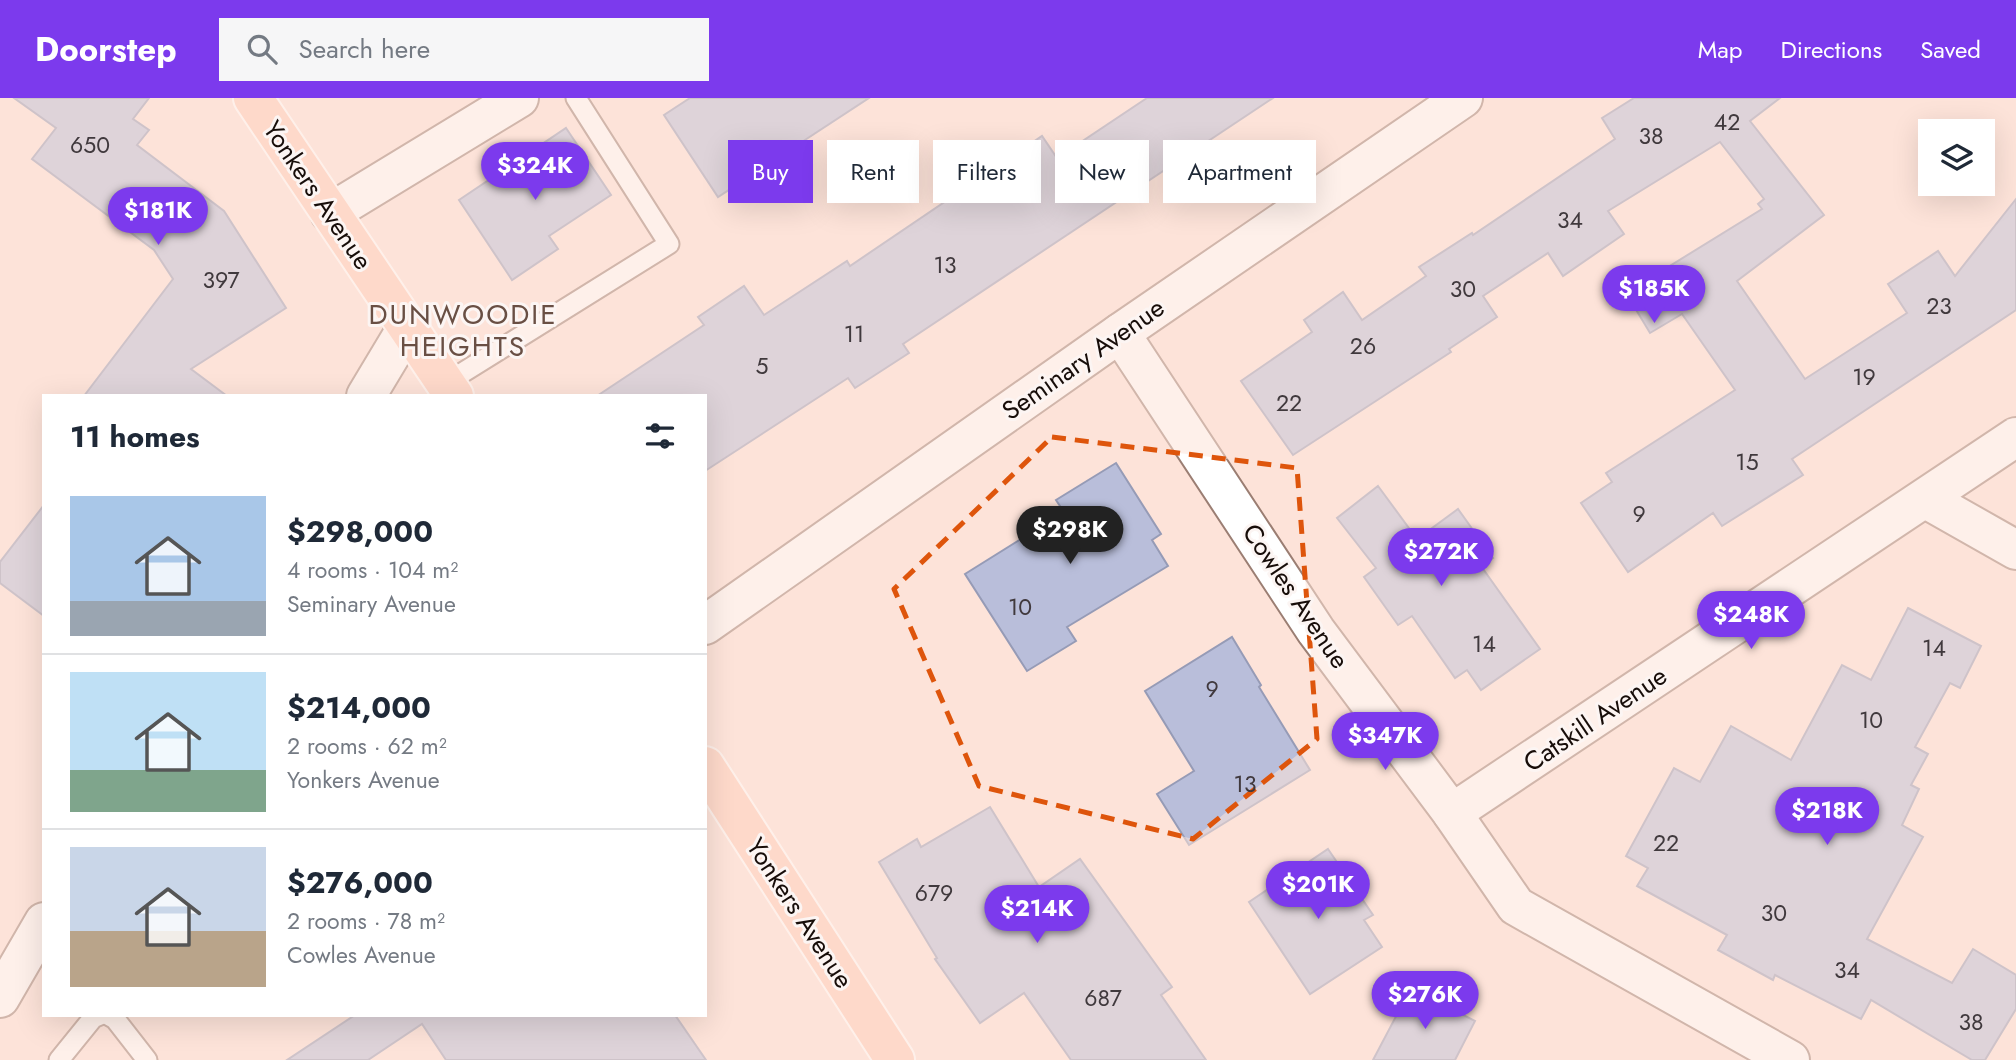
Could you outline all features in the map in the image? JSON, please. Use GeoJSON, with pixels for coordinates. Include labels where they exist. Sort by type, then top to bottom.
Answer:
{"type":"FeatureCollection","features":[{"type":"Feature","properties":{"kind":"main road","name":"Yonkers Avenue"},"geometry":{"type":"LineString","coordinates":[[253,98],[450,389]]}},
{"type":"Feature","properties":{"kind":"main road","name":"Yonkers Avenue"},"geometry":{"type":"LineString","coordinates":[[707,769],[895,1060]]}},
{"type":"Feature","properties":{"kind":"street"},"geometry":{"type":"LineString","coordinates":[[330,213],[519,98]]}},
{"type":"Feature","properties":{"kind":"street","name":"Seminary Avenue"},"geometry":{"type":"LineString","coordinates":[[707,624],[1120,333],[1463,98]]}},
{"type":"Feature","properties":{"kind":"street"},"geometry":{"type":"LineString","coordinates":[[367,394],[408,326]]}},
{"type":"Feature","properties":{"kind":"street","name":"Cowles Avenue"},"geometry":{"type":"LineString","coordinates":[[1120,333],[1317,631],[1452,813],[1516,906],[1790,1060]]}},
{"type":"Feature","properties":{"kind":"street","name":"Catskill Avenue"},"geometry":{"type":"LineString","coordinates":[[1452,813],[2016,437]]}},
{"type":"Feature","properties":{"kind":"street"},"geometry":{"type":"LineString","coordinates":[[1926,499],[2016,550]]}},
{"type":"Feature","properties":{"kind":"street"},"geometry":{"type":"LineString","coordinates":[[0,998],[42,925]]}},
{"type":"Feature","properties":{"kind":"lane"},"geometry":{"type":"LineString","coordinates":[[450,389],[530,330],[670,244],[576,98]]}},
{"type":"Feature","properties":{"kind":"lane"},"geometry":{"type":"LineString","coordinates":[[59,1060],[95,1017]]}},
{"type":"Feature","properties":{"kind":"lane"},"geometry":{"type":"LineString","coordinates":[[112,1017],[147,1060]]}},
{"type":"Feature","properties":{"kind":"highlighted area"},"geometry":{"type":"Polygon","coordinates":[[[1052,437],[1297,468],[1317,739],[1193,839],[979,786],[894,589],[1052,437]]]}},
{"type":"Feature","properties":{"kind":"building"},"geometry":{"type":"Polygon","coordinates":[[[14,98],[149,98],[133,119],[149,130],[137,145],[224,211],[286,308],[191,369],[224,394],[86,394],[173,279],[154,250],[32,159],[56,128],[14,98]]]}},
{"type":"Feature","properties":{"kind":"building"},"geometry":{"type":"Polygon","coordinates":[[[690,98],[869,98],[805,140],[728,140],[728,190],[718,197],[664,115],[690,98]]]}},
{"type":"Feature","properties":{"kind":"building"},"geometry":{"type":"Polygon","coordinates":[[[1147,98],[1273,98],[1210,140],[1163,140],[1163,171],[1149,180],[1149,140],[1084,140],[1147,98]]]}},
{"type":"Feature","properties":{"kind":"building"},"geometry":{"type":"Polygon","coordinates":[[[1634,98],[1780,98],[1750,121],[1824,215],[1737,281],[1805,379],[1907,313],[1888,284],[1938,251],[1955,276],[2016,199],[2016,310],[1792,459],[1803,475],[1722,526],[1713,513],[1628,572],[1581,503],[1612,482],[1606,473],[1735,390],[1682,314],[1650,333],[1626,293],[1762,209],[1758,204],[1764,199],[1720,142],[1608,211],[1624,234],[1563,276],[1548,253],[1483,296],[1497,317],[1449,349],[1451,352],[1293,455],[1241,381],[1312,332],[1304,320],[1343,292],[1362,320],[1426,276],[1419,267],[1472,233],[1473,235],[1615,139],[1602,118],[1634,98]]]}},
{"type":"Feature","properties":{"kind":"building"},"geometry":{"type":"Polygon","coordinates":[[[566,128],[611,195],[549,236],[558,249],[512,280],[459,200],[566,128]]]}},
{"type":"Feature","properties":{"kind":"building"},"geometry":{"type":"Polygon","coordinates":[[[1042,136],[1055,155],[1055,203],[1115,203],[903,344],[909,353],[855,388],[848,378],[707,470],[707,394],[600,394],[704,325],[698,317],[744,286],[764,315],[847,261],[850,266],[943,203],[1041,203],[1041,140],[1036,140],[1042,136]]]}},
{"type":"Feature","properties":{"kind":"building"},"geometry":{"type":"Polygon","coordinates":[[[1116,463],[1161,534],[1152,540],[1168,566],[1067,627],[1076,641],[1027,671],[965,574],[1064,512],[1056,500],[1116,463]]]}},
{"type":"Feature","properties":{"kind":"building"},"geometry":{"type":"Polygon","coordinates":[[[1378,486],[1417,539],[1458,509],[1493,558],[1481,566],[1540,649],[1481,690],[1467,670],[1455,678],[1412,616],[1398,625],[1364,577],[1376,568],[1337,518],[1378,486]]]}},
{"type":"Feature","properties":{"kind":"building"},"geometry":{"type":"Polygon","coordinates":[[[42,508],[42,614],[0,583],[0,562],[42,508]]]}},
{"type":"Feature","properties":{"kind":"building"},"geometry":{"type":"Polygon","coordinates":[[[1908,608],[1981,646],[1960,688],[1950,683],[1915,747],[1928,754],[1911,785],[1919,789],[1902,825],[1923,837],[1867,939],[1952,983],[1973,949],[2016,975],[2016,1009],[1985,1060],[1972,1060],[1871,1000],[1861,1019],[1775,975],[1773,980],[1718,950],[1727,935],[1637,886],[1648,868],[1626,856],[1674,768],[1700,782],[1731,726],[1791,760],[1842,665],[1871,680],[1908,608]]]}},
{"type":"Feature","properties":{"kind":"building"},"geometry":{"type":"Polygon","coordinates":[[[1232,637],[1310,770],[1189,845],[1157,794],[1194,771],[1145,691],[1232,637]]]}},
{"type":"Feature","properties":{"kind":"building"},"geometry":{"type":"Polygon","coordinates":[[[990,807],[1039,887],[1080,859],[1172,987],[1161,995],[1206,1060],[1071,1060],[1024,993],[980,1023],[935,959],[937,958],[879,862],[917,839],[921,847],[990,807]]]}},
{"type":"Feature","properties":{"kind":"building"},"geometry":{"type":"Polygon","coordinates":[[[1328,849],[1373,915],[1364,920],[1382,947],[1310,994],[1249,902],[1328,849]]]}},
{"type":"Feature","properties":{"kind":"building"},"geometry":{"type":"Polygon","coordinates":[[[1411,988],[1475,1021],[1455,1060],[1373,1060],[1411,988]]]}},
{"type":"Feature","properties":{"kind":"building"},"geometry":{"type":"Polygon","coordinates":[[[352,1017],[676,1017],[706,1060],[446,1060],[422,1024],[368,1060],[287,1060],[352,1017]]]}},
{"type":"Feature","properties":{"kind":"district","name":"DUNWOODIE HEIGHTS"},"geometry":{"type":"Point","coordinates":[463,330]}}]}
